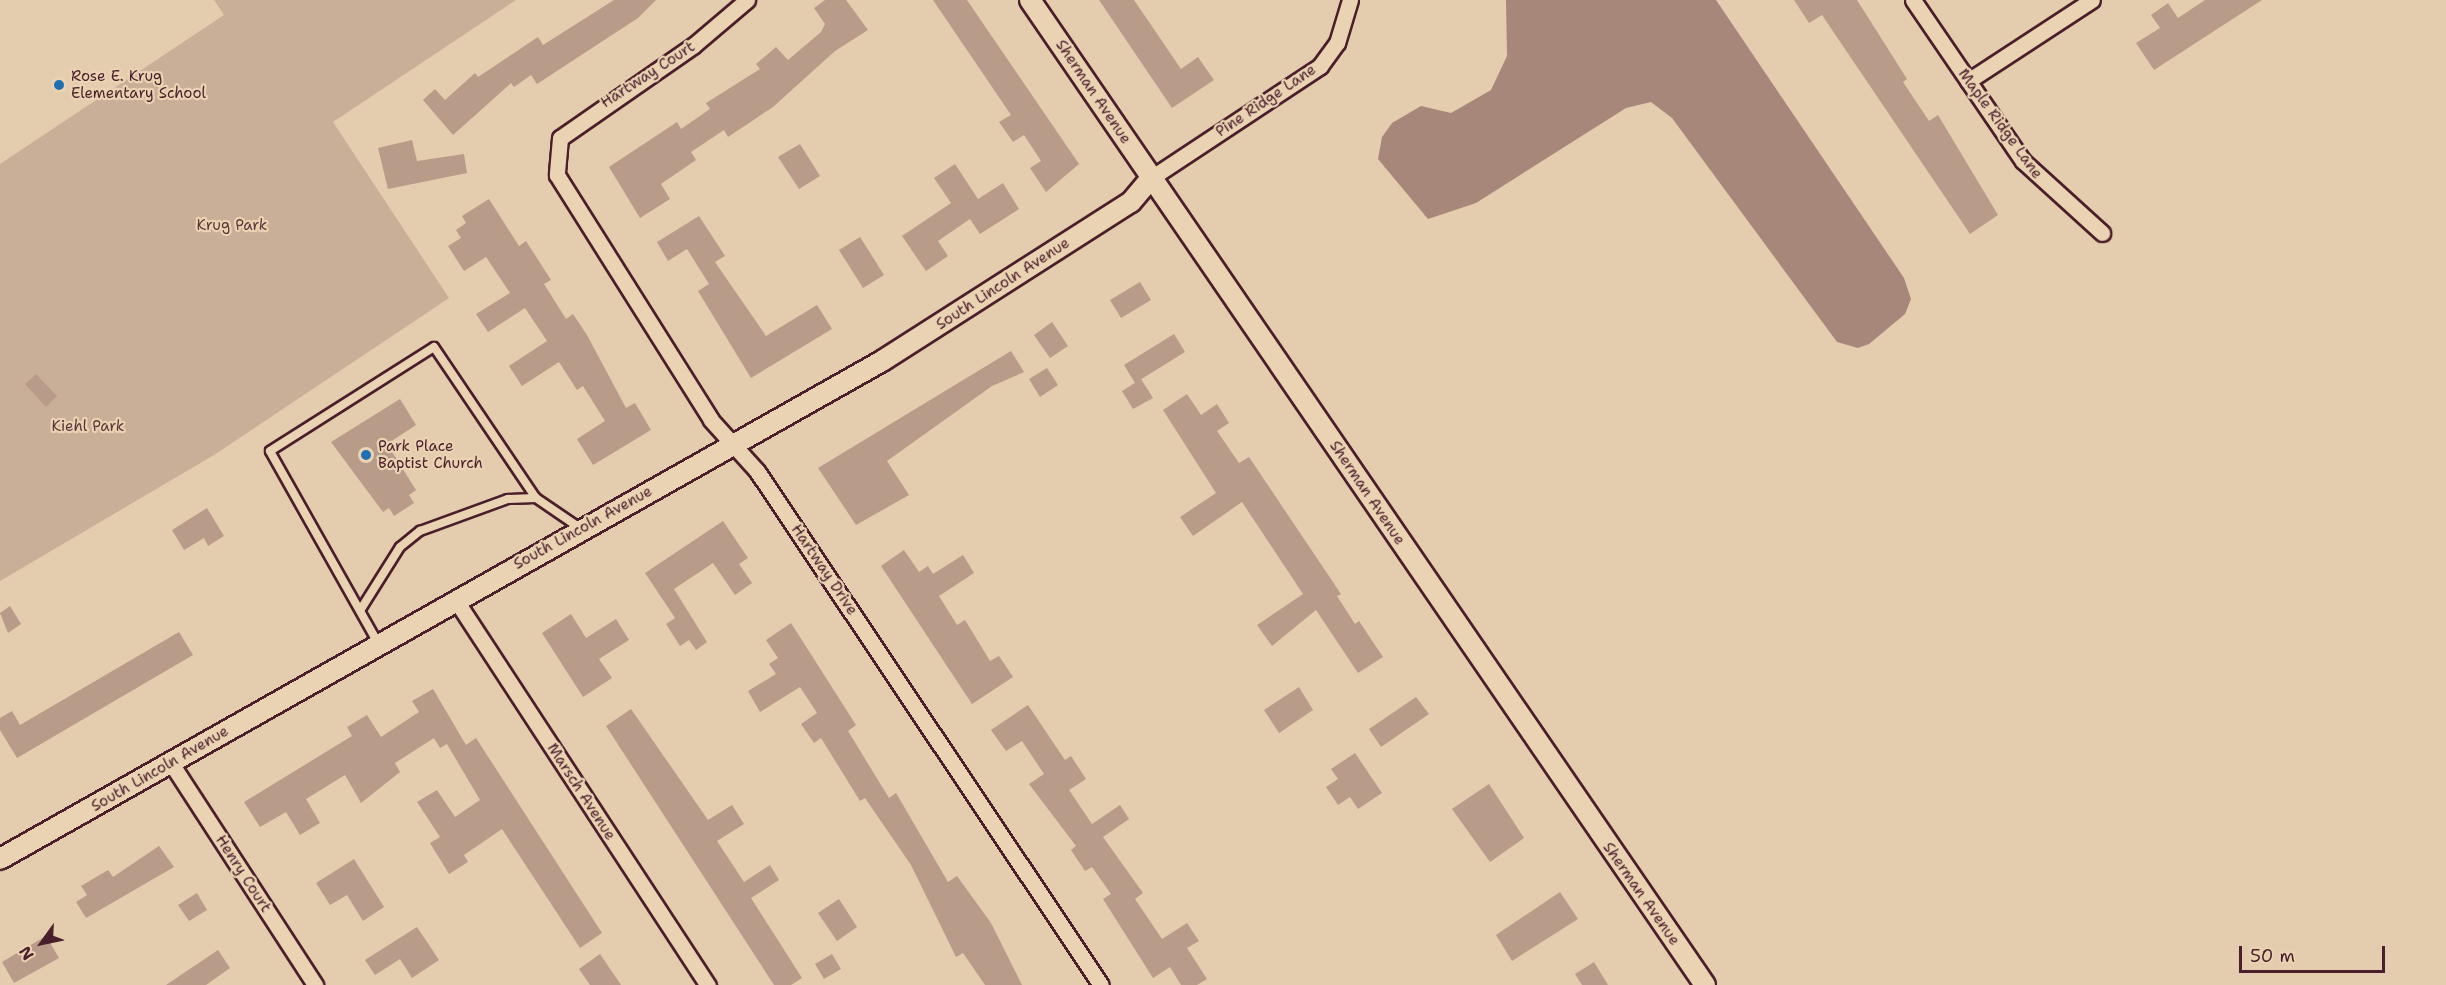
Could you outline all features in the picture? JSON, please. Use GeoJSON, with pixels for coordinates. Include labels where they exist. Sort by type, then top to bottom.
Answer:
{"type":"FeatureCollection","features":[{"type":"Feature","properties":{"kind":"street","name":"Hartway Court"},"geometry":{"type":"LineString","coordinates":[[555,154],[560,138],[579,120],[694,45],[747,0]]}},
{"type":"Feature","properties":{"kind":"street","name":"Sherman Avenue"},"geometry":{"type":"LineString","coordinates":[[1030,0],[1704,985]]}},
{"type":"Feature","properties":{"kind":"street","name":"Pine Ridge Lane"},"geometry":{"type":"LineString","coordinates":[[1151,178],[1320,66],[1337,43],[1350,0]]}},
{"type":"Feature","properties":{"kind":"street","name":"Maple Ridge Lane"},"geometry":{"type":"LineString","coordinates":[[1913,0],[2035,175],[2102,233]]}},
{"type":"Feature","properties":{"kind":"street"},"geometry":{"type":"LineString","coordinates":[[1968,81],[2092,0]]}},
{"type":"Feature","properties":{"kind":"street","name":"Hartway Drive"},"geometry":{"type":"LineString","coordinates":[[555,154],[567,197],[711,420],[758,471],[1101,985]]}},
{"type":"Feature","properties":{"kind":"street","name":"South Lincoln Avenue"},"geometry":{"type":"LineString","coordinates":[[0,859],[455,599],[882,362],[1131,202],[1151,178]]}},
{"type":"Feature","properties":{"kind":"street","name":"Marsch Avenue"},"geometry":{"type":"LineString","coordinates":[[455,599],[708,985]]}},
{"type":"Feature","properties":{"kind":"street","name":"Henry Court"},"geometry":{"type":"LineString","coordinates":[[171,763],[315,985]]}},
{"type":"Feature","properties":{"kind":"lane"},"geometry":{"type":"LineString","coordinates":[[378,643],[361,609],[270,451],[434,347],[536,498],[581,529]]}},
{"type":"Feature","properties":{"kind":"lane"},"geometry":{"type":"LineString","coordinates":[[361,609],[400,547],[420,531],[508,499],[536,498]]}},
{"type":"Feature","properties":{"kind":"green space","name":"Krug Park"},"geometry":{"type":"Polygon","coordinates":[[[214,0],[516,0],[333,122],[449,298],[214,455],[0,581],[0,164],[224,15],[214,0]]]}},
{"type":"Feature","properties":{"kind":"shaded area"},"geometry":{"type":"Polygon","coordinates":[[[1506,0],[1716,0],[1904,278],[1911,299],[1905,314],[1869,344],[1858,348],[1837,342],[1672,118],[1651,102],[1626,108],[1476,203],[1428,219],[1378,159],[1382,137],[1392,123],[1421,106],[1451,113],[1491,90],[1507,56],[1506,0]]]}},
{"type":"Feature","properties":{"kind":"building"},"geometry":{"type":"Polygon","coordinates":[[[614,0],[656,0],[638,18],[537,84],[531,75],[514,87],[511,83],[453,135],[423,100],[435,89],[445,100],[475,73],[478,77],[538,37],[543,45],[614,0]]]}},
{"type":"Feature","properties":{"kind":"building"},"geometry":{"type":"Polygon","coordinates":[[[825,0],[846,0],[868,30],[835,51],[773,107],[728,137],[724,130],[691,152],[696,160],[661,184],[670,199],[640,218],[609,167],[677,122],[681,129],[710,109],[706,103],[760,69],[756,64],[776,47],[788,60],[821,32],[825,24],[814,8],[825,0]]]}},
{"type":"Feature","properties":{"kind":"building"},"geometry":{"type":"Polygon","coordinates":[[[933,0],[967,0],[1079,164],[1046,192],[1030,168],[1041,161],[1024,135],[1013,142],[999,122],[1011,115],[933,0]]]}},
{"type":"Feature","properties":{"kind":"building"},"geometry":{"type":"Polygon","coordinates":[[[1099,0],[1134,0],[1181,69],[1198,57],[1214,80],[1172,108],[1099,0]]]}},
{"type":"Feature","properties":{"kind":"building"},"geometry":{"type":"Polygon","coordinates":[[[1794,0],[1857,0],[1907,79],[1903,82],[1929,121],[1938,115],[1998,215],[1970,234],[1822,15],[1809,23],[1794,0]]]}},
{"type":"Feature","properties":{"kind":"building"},"geometry":{"type":"Polygon","coordinates":[[[2205,0],[2262,0],[2154,70],[2136,43],[2160,28],[2151,15],[2168,3],[2178,18],[2205,0]]]}},
{"type":"Feature","properties":{"kind":"building"},"geometry":{"type":"Polygon","coordinates":[[[412,140],[417,161],[464,154],[467,173],[388,189],[378,148],[412,140]]]}},
{"type":"Feature","properties":{"kind":"building"},"geometry":{"type":"Polygon","coordinates":[[[800,144],[820,176],[799,189],[778,157],[800,144]]]}},
{"type":"Feature","properties":{"kind":"building"},"geometry":{"type":"Polygon","coordinates":[[[955,164],[978,199],[1003,183],[1019,209],[980,234],[970,219],[938,241],[948,256],[926,271],[902,236],[951,203],[934,178],[955,164]]]}},
{"type":"Feature","properties":{"kind":"building"},"geometry":{"type":"Polygon","coordinates":[[[489,199],[519,246],[526,241],[551,280],[544,284],[566,319],[573,314],[587,335],[626,408],[635,403],[651,430],[593,465],[577,439],[605,421],[583,386],[577,390],[559,362],[522,386],[509,366],[547,341],[525,308],[488,332],[476,314],[510,293],[486,257],[464,271],[448,246],[461,238],[456,230],[466,223],[462,216],[489,199]]]}},
{"type":"Feature","properties":{"kind":"building"},"geometry":{"type":"Polygon","coordinates":[[[699,216],[725,256],[715,262],[766,336],[817,305],[832,329],[751,378],[698,291],[709,284],[687,249],[668,261],[657,242],[699,216]]]}},
{"type":"Feature","properties":{"kind":"building"},"geometry":{"type":"Polygon","coordinates":[[[860,237],[884,275],[863,288],[839,250],[860,237]]]}},
{"type":"Feature","properties":{"kind":"building"},"geometry":{"type":"Polygon","coordinates":[[[1140,282],[1151,300],[1121,318],[1110,300],[1140,282]]]}},
{"type":"Feature","properties":{"kind":"building"},"geometry":{"type":"Polygon","coordinates":[[[1052,322],[1068,346],[1050,358],[1034,335],[1052,322]]]}},
{"type":"Feature","properties":{"kind":"building"},"geometry":{"type":"Polygon","coordinates":[[[1174,334],[1185,352],[1135,383],[1124,365],[1174,334]]]}},
{"type":"Feature","properties":{"kind":"building"},"geometry":{"type":"Polygon","coordinates":[[[1011,351],[1024,372],[992,386],[887,461],[909,495],[856,525],[818,468],[1011,351]]]}},
{"type":"Feature","properties":{"kind":"building"},"geometry":{"type":"Polygon","coordinates":[[[1047,368],[1058,385],[1040,397],[1029,379],[1047,368]]]}},
{"type":"Feature","properties":{"kind":"building"},"geometry":{"type":"Polygon","coordinates":[[[36,374],[57,396],[46,407],[25,384],[36,374]]]}},
{"type":"Feature","properties":{"kind":"building"},"geometry":{"type":"Polygon","coordinates":[[[1141,379],[1153,398],[1133,409],[1122,391],[1141,379]]]}},
{"type":"Feature","properties":{"kind":"building"},"geometry":{"type":"Polygon","coordinates":[[[1187,394],[1201,415],[1217,404],[1229,423],[1217,431],[1239,463],[1249,457],[1341,594],[1337,596],[1355,624],[1359,621],[1383,657],[1358,673],[1316,610],[1272,646],[1257,625],[1303,594],[1242,502],[1193,536],[1180,517],[1216,493],[1163,410],[1187,394]]]}},
{"type":"Feature","properties":{"kind":"building","name":"Park Place Baptist Church"},"geometry":{"type":"Polygon","coordinates":[[[400,399],[416,425],[387,444],[416,490],[409,495],[414,503],[394,516],[389,508],[383,512],[331,442],[400,399]]]}},
{"type":"Feature","properties":{"kind":"building"},"geometry":{"type":"Polygon","coordinates":[[[207,508],[224,536],[208,546],[204,538],[184,550],[172,530],[207,508]]]}},
{"type":"Feature","properties":{"kind":"building"},"geometry":{"type":"Polygon","coordinates":[[[723,521],[748,558],[739,564],[752,583],[735,595],[713,563],[674,589],[707,642],[696,650],[689,640],[680,646],[666,624],[675,618],[645,573],[723,521]]]}},
{"type":"Feature","properties":{"kind":"building"},"geometry":{"type":"Polygon","coordinates":[[[904,550],[919,572],[928,566],[933,574],[963,555],[974,573],[939,596],[957,625],[965,620],[990,661],[999,656],[1013,677],[972,704],[881,566],[904,550]]]}},
{"type":"Feature","properties":{"kind":"building"},"geometry":{"type":"Polygon","coordinates":[[[10,606],[21,624],[8,633],[0,613],[10,606]]]}},
{"type":"Feature","properties":{"kind":"building"},"geometry":{"type":"Polygon","coordinates":[[[571,614],[586,638],[616,619],[629,640],[599,659],[612,678],[583,697],[542,633],[571,614]]]}},
{"type":"Feature","properties":{"kind":"building"},"geometry":{"type":"Polygon","coordinates":[[[791,623],[856,725],[848,731],[889,798],[896,793],[948,882],[957,876],[991,923],[1022,985],[985,985],[963,953],[956,957],[911,865],[865,798],[860,801],[821,738],[814,743],[801,724],[817,713],[800,687],[760,712],[748,691],[776,674],[769,664],[778,658],[766,640],[791,623]]]}},
{"type":"Feature","properties":{"kind":"building"},"geometry":{"type":"Polygon","coordinates":[[[179,632],[193,655],[17,758],[0,730],[0,718],[12,711],[20,725],[179,632]]]}},
{"type":"Feature","properties":{"kind":"building"},"geometry":{"type":"Polygon","coordinates":[[[1299,687],[1313,710],[1279,733],[1264,710],[1299,687]]]}},
{"type":"Feature","properties":{"kind":"building"},"geometry":{"type":"Polygon","coordinates":[[[433,689],[466,745],[476,738],[602,933],[580,948],[502,829],[464,855],[468,862],[449,874],[430,843],[440,837],[417,802],[437,790],[455,817],[480,800],[447,744],[440,748],[434,738],[395,763],[400,772],[361,803],[345,775],[306,799],[320,823],[300,835],[286,812],[260,827],[244,802],[352,736],[347,727],[367,715],[381,737],[419,712],[412,701],[433,689]]]}},
{"type":"Feature","properties":{"kind":"building"},"geometry":{"type":"Polygon","coordinates":[[[1416,697],[1429,714],[1381,747],[1369,729],[1416,697]]]}},
{"type":"Feature","properties":{"kind":"building"},"geometry":{"type":"Polygon","coordinates":[[[1028,705],[1065,760],[1071,756],[1086,779],[1069,790],[1092,824],[1120,805],[1129,819],[1103,837],[1143,893],[1135,899],[1162,939],[1187,923],[1199,941],[1187,948],[1207,979],[1197,985],[1181,985],[1170,967],[1153,978],[1103,899],[1111,894],[1092,867],[1085,871],[1071,850],[1076,846],[1029,784],[1044,774],[1022,741],[1006,751],[991,730],[1028,705]]]}},
{"type":"Feature","properties":{"kind":"building"},"geometry":{"type":"Polygon","coordinates":[[[631,709],[708,820],[732,805],[744,824],[717,841],[744,882],[770,865],[779,880],[751,898],[802,978],[791,985],[774,985],[606,726],[631,709]]]}},
{"type":"Feature","properties":{"kind":"building"},"geometry":{"type":"Polygon","coordinates":[[[1355,753],[1382,793],[1358,809],[1350,797],[1338,805],[1326,787],[1338,779],[1331,769],[1355,753]]]}},
{"type":"Feature","properties":{"kind":"building"},"geometry":{"type":"Polygon","coordinates":[[[1489,784],[1524,838],[1490,862],[1452,809],[1489,784]]]}},
{"type":"Feature","properties":{"kind":"building"},"geometry":{"type":"Polygon","coordinates":[[[159,846],[174,867],[86,918],[76,902],[87,895],[81,886],[108,870],[113,877],[159,846]]]}},
{"type":"Feature","properties":{"kind":"building"},"geometry":{"type":"Polygon","coordinates":[[[354,859],[384,907],[363,921],[347,895],[330,905],[316,883],[354,859]]]}},
{"type":"Feature","properties":{"kind":"building"},"geometry":{"type":"Polygon","coordinates":[[[1560,892],[1578,919],[1512,961],[1496,935],[1560,892]]]}},
{"type":"Feature","properties":{"kind":"building"},"geometry":{"type":"Polygon","coordinates":[[[197,893],[207,910],[189,921],[178,905],[197,893]]]}},
{"type":"Feature","properties":{"kind":"building"},"geometry":{"type":"Polygon","coordinates":[[[839,899],[857,927],[837,941],[818,913],[839,899]]]}},
{"type":"Feature","properties":{"kind":"building"},"geometry":{"type":"Polygon","coordinates":[[[417,927],[439,960],[412,978],[400,959],[375,975],[365,960],[417,927]]]}},
{"type":"Feature","properties":{"kind":"building"},"geometry":{"type":"Polygon","coordinates":[[[46,936],[59,958],[14,983],[2,962],[46,936]]]}},
{"type":"Feature","properties":{"kind":"building"},"geometry":{"type":"Polygon","coordinates":[[[218,950],[230,968],[206,985],[166,985],[218,950]]]}},
{"type":"Feature","properties":{"kind":"building"},"geometry":{"type":"Polygon","coordinates":[[[600,954],[621,985],[590,985],[579,969],[600,954]]]}},
{"type":"Feature","properties":{"kind":"building"},"geometry":{"type":"Polygon","coordinates":[[[832,954],[841,969],[824,979],[815,964],[832,954]]]}},
{"type":"Feature","properties":{"kind":"building"},"geometry":{"type":"Polygon","coordinates":[[[1594,962],[1608,985],[1582,985],[1575,974],[1594,962]]]}},
{"type":"Feature","properties":{"kind":"place","name":"Rose E. Krug Elementary School"},"geometry":{"type":"Point","coordinates":[59,85]}},
{"type":"Feature","properties":{"kind":"place","name":"Park Place Baptist Church"},"geometry":{"type":"Point","coordinates":[366,455]}},
{"type":"Feature","properties":{"kind":"park label","name":"Kiehl Park"},"geometry":{"type":"Point","coordinates":[88,427]}}]}
